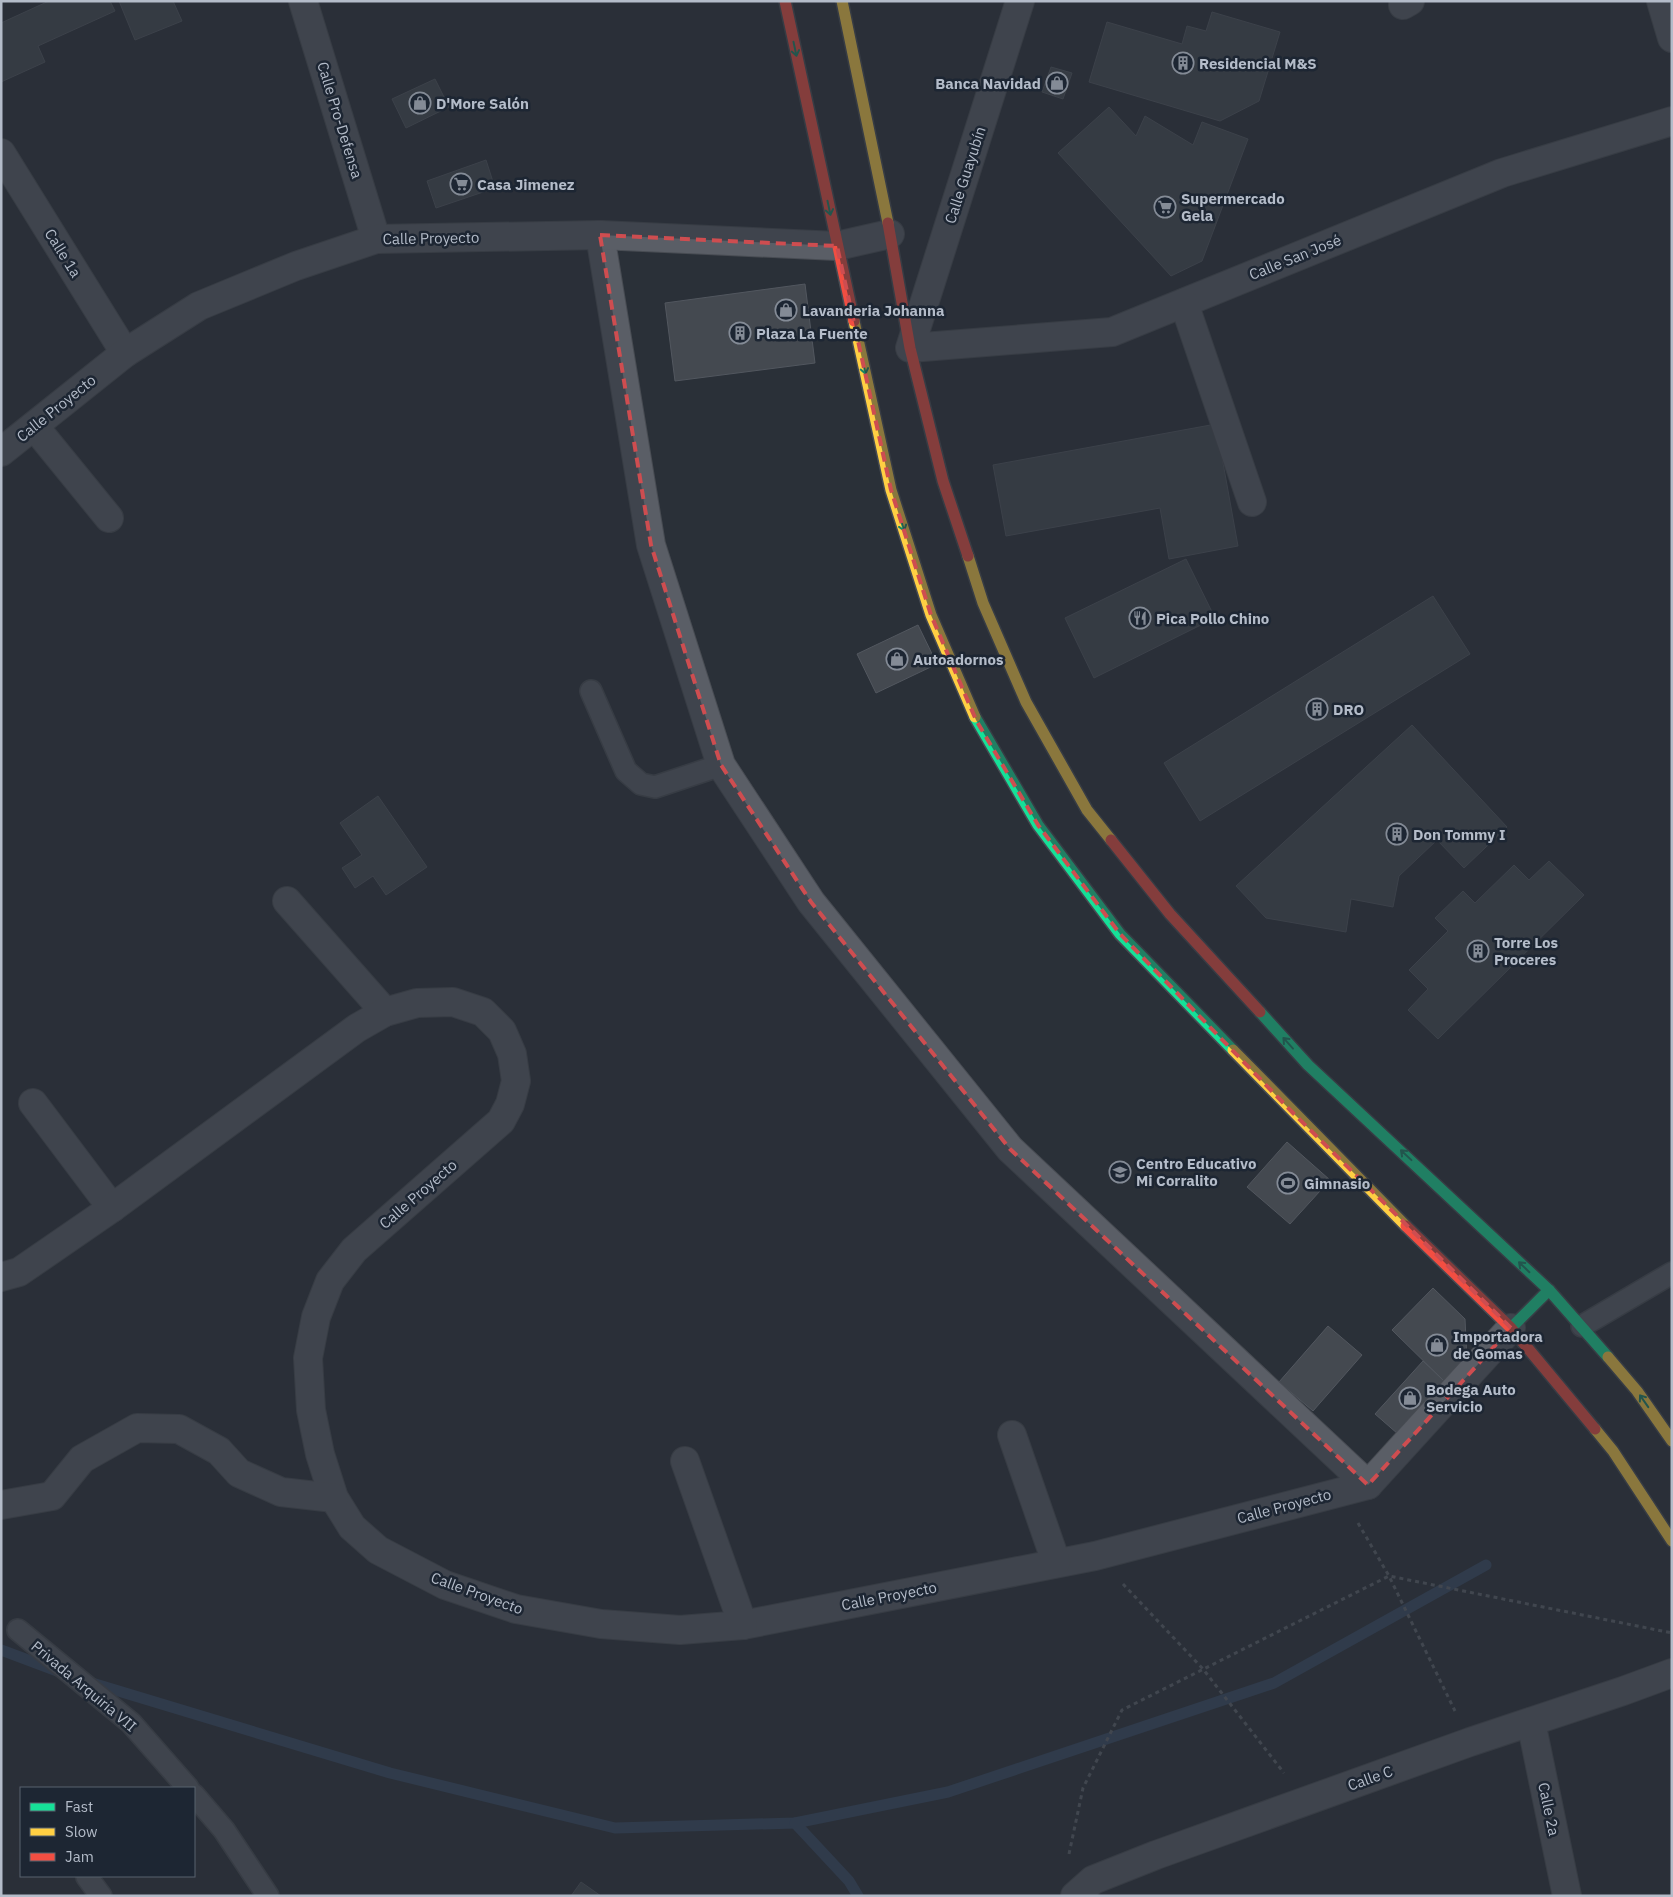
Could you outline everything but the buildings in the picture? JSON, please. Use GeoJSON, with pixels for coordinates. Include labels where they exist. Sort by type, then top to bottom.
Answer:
{"type":"FeatureCollection","features":[{"type":"Feature","properties":{"kind":"main road"},"geometry":{"type":"LineString","coordinates":[[785,1],[891,490],[931,614],[976,720],[1038,824],[1120,934],[1300,1120],[1511,1328],[1613,1450],[1668,1529]]}},
{"type":"Feature","properties":{"kind":"main road"},"geometry":{"type":"LineString","coordinates":[[842,1],[890,234],[910,348],[943,481],[983,603],[1026,702],[1087,810],[1170,914],[1308,1065],[1549,1290],[1637,1391],[1672,1441]]}},
{"type":"Feature","properties":{"kind":"main road"},"geometry":{"type":"LineString","coordinates":[[1511,1328],[1549,1290]]}},
{"type":"Feature","properties":{"kind":"street","name":"Calle Pro-Defensa"},"geometry":{"type":"LineString","coordinates":[[303,1],[376,238]]}},
{"type":"Feature","properties":{"kind":"street","name":"Calle Guayubín"},"geometry":{"type":"LineString","coordinates":[[910,348],[1020,1]]}},
{"type":"Feature","properties":{"kind":"street"},"geometry":{"type":"LineString","coordinates":[[1661,1],[1672,38]]}},
{"type":"Feature","properties":{"kind":"street","name":"Calle San José"},"geometry":{"type":"LineString","coordinates":[[910,348],[1112,332],[1502,173],[1672,121]]}},
{"type":"Feature","properties":{"kind":"street","name":"Calle 1a"},"geometry":{"type":"LineString","coordinates":[[1,153],[125,353]]}},
{"type":"Feature","properties":{"kind":"street","name":"Calle Proyecto"},"geometry":{"type":"LineString","coordinates":[[1,452],[125,353],[199,306],[296,266],[376,238],[600,235],[837,246],[890,234]]}},
{"type":"Feature","properties":{"kind":"street"},"geometry":{"type":"LineString","coordinates":[[600,235],[652,545],[721,766],[811,902],[1010,1149],[1368,1485],[1511,1328]]}},
{"type":"Feature","properties":{"kind":"street"},"geometry":{"type":"LineString","coordinates":[[1184,303],[1252,502]]}},
{"type":"Feature","properties":{"kind":"street"},"geometry":{"type":"LineString","coordinates":[[34,426],[109,518]]}},
{"type":"Feature","properties":{"kind":"street"},"geometry":{"type":"LineString","coordinates":[[287,901],[385,1012]]}},
{"type":"Feature","properties":{"kind":"street","name":"Calle Proyecto"},"geometry":{"type":"LineString","coordinates":[[1,1277],[19,1272],[112,1208],[356,1028],[385,1012],[417,1003],[453,1002],[483,1012],[502,1031],[512,1054],[516,1081],[510,1104],[500,1121],[354,1250],[330,1281],[316,1317],[308,1358],[311,1410],[320,1454],[334,1498],[352,1527],[378,1550],[446,1585],[516,1609],[601,1624],[680,1630],[744,1625],[1056,1562],[1095,1556],[1368,1485]]}},
{"type":"Feature","properties":{"kind":"street"},"geometry":{"type":"LineString","coordinates":[[34,1103],[112,1208]]}},
{"type":"Feature","properties":{"kind":"street"},"geometry":{"type":"LineString","coordinates":[[1,1505],[52,1496],[82,1459],[137,1428],[179,1429],[219,1450],[240,1473],[281,1492],[334,1498]]}},
{"type":"Feature","properties":{"kind":"street"},"geometry":{"type":"LineString","coordinates":[[1012,1436],[1056,1562]]}},
{"type":"Feature","properties":{"kind":"street"},"geometry":{"type":"LineString","coordinates":[[685,1461],[744,1625]]}},
{"type":"Feature","properties":{"kind":"street","name":"Calle C"},"geometry":{"type":"LineString","coordinates":[[1076,1896],[1093,1880],[1156,1855],[1470,1742],[1672,1673]]}},
{"type":"Feature","properties":{"kind":"street","name":"Calle 2a"},"geometry":{"type":"LineString","coordinates":[[1531,1722],[1568,1896]]}},
{"type":"Feature","properties":{"kind":"lane"},"geometry":{"type":"LineString","coordinates":[[591,691],[626,771],[641,784],[655,787],[721,766]]}},
{"type":"Feature","properties":{"kind":"lane"},"geometry":{"type":"LineString","coordinates":[[1582,1326],[1672,1273]]}},
{"type":"Feature","properties":{"kind":"lane","name":"Privada Arquiria VII"},"geometry":{"type":"LineString","coordinates":[[18,1630],[130,1723],[187,1787]]}},
{"type":"Feature","properties":{"kind":"lane"},"geometry":{"type":"LineString","coordinates":[[195,1796],[224,1830],[268,1896]]}},
{"type":"Feature","properties":{"kind":"lane"},"geometry":{"type":"LineString","coordinates":[[87,1877],[101,1896]]}},
{"type":"Feature","properties":{"kind":"path"},"geometry":{"type":"LineString","coordinates":[[1340,1492],[1389,1576],[1470,1742]]}},
{"type":"Feature","properties":{"kind":"path"},"geometry":{"type":"LineString","coordinates":[[1095,1556],[1203,1669],[1306,1801]]}},
{"type":"Feature","properties":{"kind":"path"},"geometry":{"type":"LineString","coordinates":[[1068,1857],[1083,1788],[1122,1710],[1389,1576],[1672,1633]]}},
{"type":"Feature","properties":{"kind":"highlighted area"},"geometry":{"type":"Polygon","coordinates":[[[600,235],[837,246],[891,490],[931,615],[976,720],[1038,825],[1120,934],[1293,1113],[1511,1328],[1368,1485],[1010,1149],[811,902],[721,765],[651,545],[600,235]]]}},
{"type":"Feature","properties":{"kind":"waterway"},"geometry":{"type":"LineString","coordinates":[[92,1683],[390,1773],[615,1828],[795,1823],[948,1792],[1274,1683],[1486,1565]]}},
{"type":"Feature","properties":{"kind":"waterway"},"geometry":{"type":"LineString","coordinates":[[1,1650],[60,1672]]}},
{"type":"Feature","properties":{"kind":"waterway"},"geometry":{"type":"LineString","coordinates":[[795,1823],[849,1881],[858,1896]]}},
{"type":"Feature","properties":{"kind":"traffic: fast"},"geometry":{"type":"LineString","coordinates":[[975,717],[1038,825],[1120,934],[1233,1050]]}},
{"type":"Feature","properties":{"kind":"traffic: fast"},"geometry":{"type":"LineString","coordinates":[[1260,1012],[1308,1065],[1549,1290],[1608,1357]]}},
{"type":"Feature","properties":{"kind":"traffic: fast"},"geometry":{"type":"LineString","coordinates":[[1511,1328],[1549,1290]]}},
{"type":"Feature","properties":{"kind":"traffic: slow"},"geometry":{"type":"LineString","coordinates":[[842,1],[888,223]]}},
{"type":"Feature","properties":{"kind":"traffic: slow"},"geometry":{"type":"LineString","coordinates":[[854,321],[891,490],[931,615],[975,717]]}},
{"type":"Feature","properties":{"kind":"traffic: slow"},"geometry":{"type":"LineString","coordinates":[[968,556],[983,603],[1026,702],[1087,810],[1111,840]]}},
{"type":"Feature","properties":{"kind":"traffic: slow"},"geometry":{"type":"LineString","coordinates":[[1233,1050],[1406,1226]]}},
{"type":"Feature","properties":{"kind":"traffic: slow"},"geometry":{"type":"LineString","coordinates":[[1608,1357],[1637,1391],[1672,1441]]}},
{"type":"Feature","properties":{"kind":"traffic: slow"},"geometry":{"type":"LineString","coordinates":[[1595,1429],[1613,1451],[1672,1541]]}},
{"type":"Feature","properties":{"kind":"traffic: jam"},"geometry":{"type":"LineString","coordinates":[[785,1],[854,321]]}},
{"type":"Feature","properties":{"kind":"traffic: jam"},"geometry":{"type":"LineString","coordinates":[[888,223],[910,348],[943,481],[968,556]]}},
{"type":"Feature","properties":{"kind":"traffic: jam"},"geometry":{"type":"LineString","coordinates":[[1111,840],[1170,914],[1260,1012]]}},
{"type":"Feature","properties":{"kind":"traffic: jam"},"geometry":{"type":"LineString","coordinates":[[1406,1226],[1511,1328],[1595,1429]]}},
{"type":"Feature","properties":{"kind":"place","name":"Residencial M&S"},"geometry":{"type":"Point","coordinates":[1183,63]}},
{"type":"Feature","properties":{"kind":"place","name":"Banca Navidad"},"geometry":{"type":"Point","coordinates":[1057,83]}},
{"type":"Feature","properties":{"kind":"place","name":"D'More Salón"},"geometry":{"type":"Point","coordinates":[420,103]}},
{"type":"Feature","properties":{"kind":"place","name":"Casa Jimenez"},"geometry":{"type":"Point","coordinates":[461,184]}},
{"type":"Feature","properties":{"kind":"place","name":"Supermercado Gela"},"geometry":{"type":"Point","coordinates":[1165,207]}},
{"type":"Feature","properties":{"kind":"place","name":"Lavanderia Johanna"},"geometry":{"type":"Point","coordinates":[786,310]}},
{"type":"Feature","properties":{"kind":"place","name":"Plaza La Fuente"},"geometry":{"type":"Point","coordinates":[740,333]}},
{"type":"Feature","properties":{"kind":"place","name":"Pica Pollo Chino"},"geometry":{"type":"Point","coordinates":[1140,618]}},
{"type":"Feature","properties":{"kind":"place","name":"Autoadornos"},"geometry":{"type":"Point","coordinates":[897,659]}},
{"type":"Feature","properties":{"kind":"place","name":"DRO"},"geometry":{"type":"Point","coordinates":[1317,709]}},
{"type":"Feature","properties":{"kind":"place","name":"Don Tommy I"},"geometry":{"type":"Point","coordinates":[1397,834]}},
{"type":"Feature","properties":{"kind":"place","name":"Torre Los Proceres"},"geometry":{"type":"Point","coordinates":[1478,951]}},
{"type":"Feature","properties":{"kind":"place","name":"Centro Educativo Mi Corralito"},"geometry":{"type":"Point","coordinates":[1120,1172]}},
{"type":"Feature","properties":{"kind":"place","name":"Gimnasio"},"geometry":{"type":"Point","coordinates":[1288,1183]}},
{"type":"Feature","properties":{"kind":"place","name":"Importadora de Gomas"},"geometry":{"type":"Point","coordinates":[1437,1345]}},
{"type":"Feature","properties":{"kind":"place","name":"Bodega Auto Servicio"},"geometry":{"type":"Point","coordinates":[1410,1398]}}]}
